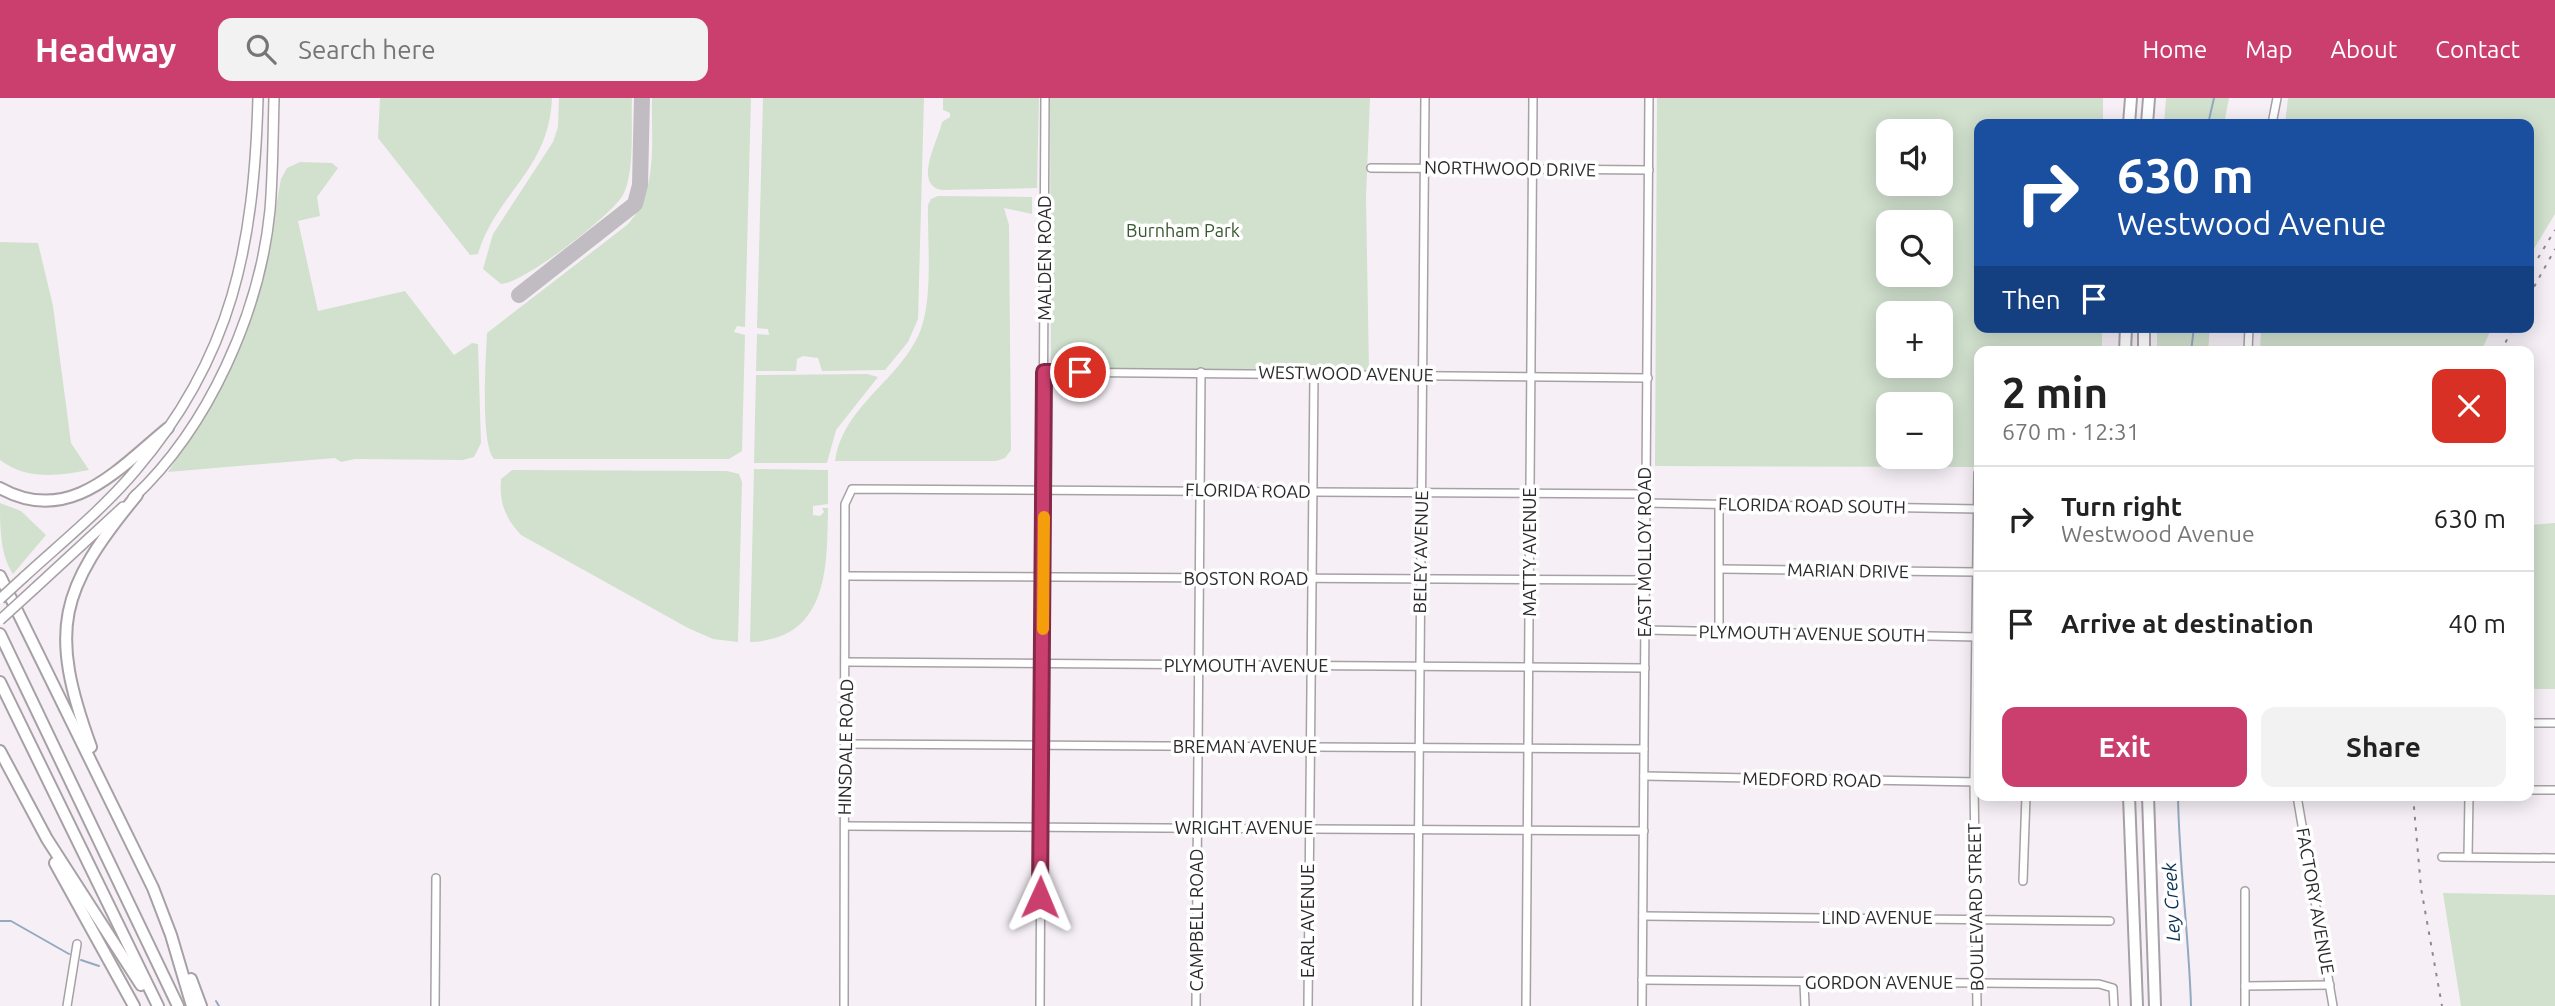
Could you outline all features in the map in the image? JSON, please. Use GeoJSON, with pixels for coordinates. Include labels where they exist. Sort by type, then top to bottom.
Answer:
{"type":"FeatureCollection","features":[{"type":"Feature","properties":{"kind":"highway"},"geometry":{"type":"LineString","coordinates":[[2129,119],[2131,98]]}},
{"type":"Feature","properties":{"kind":"highway"},"geometry":{"type":"LineString","coordinates":[[2147,119],[2149,98]]}},
{"type":"Feature","properties":{"kind":"highway"},"geometry":{"type":"LineString","coordinates":[[0,488],[25,498],[74,496],[108,480],[168,428]]}},
{"type":"Feature","properties":{"kind":"highway"},"geometry":{"type":"LineString","coordinates":[[109,799],[71,687],[65,631],[71,598],[80,572],[100,540],[137,495]]}},
{"type":"Feature","properties":{"kind":"highway"},"geometry":{"type":"LineString","coordinates":[[0,576],[153,888],[201,1006]]}},
{"type":"Feature","properties":{"kind":"highway"},"geometry":{"type":"LineString","coordinates":[[0,634],[178,1006]]}},
{"type":"Feature","properties":{"kind":"highway"},"geometry":{"type":"LineString","coordinates":[[0,682],[155,1006]]}},
{"type":"Feature","properties":{"kind":"highway"},"geometry":{"type":"LineString","coordinates":[[0,751],[47,839],[155,1006]]}},
{"type":"Feature","properties":{"kind":"highway"},"geometry":{"type":"LineString","coordinates":[[14,778],[49,852],[134,1006]]}},
{"type":"Feature","properties":{"kind":"highway"},"geometry":{"type":"LineString","coordinates":[[2129,801],[2137,1006]]}},
{"type":"Feature","properties":{"kind":"highway"},"geometry":{"type":"LineString","coordinates":[[2148,801],[2155,1006]]}},
{"type":"Feature","properties":{"kind":"highway"},"geometry":{"type":"LineString","coordinates":[[171,935],[192,1006]]}},
{"type":"Feature","properties":{"kind":"main road"},"geometry":{"type":"LineString","coordinates":[[0,599],[124,483],[168,428],[200,376],[223,326],[240,275],[254,200],[258,98]]}},
{"type":"Feature","properties":{"kind":"main road"},"geometry":{"type":"LineString","coordinates":[[0,620],[137,495],[197,416],[231,351],[249,306],[270,211],[274,98]]}},
{"type":"Feature","properties":{"kind":"street","name":"MALDEN ROAD"},"geometry":{"type":"LineString","coordinates":[[1040,1006],[1045,98]]}},
{"type":"Feature","properties":{"kind":"street","name":"BELEY AVENUE"},"geometry":{"type":"LineString","coordinates":[[1417,1006],[1424,98]]}},
{"type":"Feature","properties":{"kind":"street","name":"MATTY AVENUE"},"geometry":{"type":"LineString","coordinates":[[1526,1006],[1533,98]]}},
{"type":"Feature","properties":{"kind":"street","name":"EAST MOLLOY ROAD"},"geometry":{"type":"LineString","coordinates":[[1642,1006],[1649,98]]}},
{"type":"Feature","properties":{"kind":"street"},"geometry":{"type":"LineString","coordinates":[[2273,119],[2277,98]]}},
{"type":"Feature","properties":{"kind":"street","name":"NORTHWOOD DRIVE"},"geometry":{"type":"LineString","coordinates":[[1371,168],[1649,170]]}},
{"type":"Feature","properties":{"kind":"street","name":"WESTWOOD AVENUE"},"geometry":{"type":"LineString","coordinates":[[1044,372],[1648,378]]}},
{"type":"Feature","properties":{"kind":"street","name":"CAMPBELL ROAD"},"geometry":{"type":"LineString","coordinates":[[1196,1006],[1201,372]]}},
{"type":"Feature","properties":{"kind":"street","name":"EARL AVENUE"},"geometry":{"type":"LineString","coordinates":[[1308,1006],[1314,373]]}},
{"type":"Feature","properties":{"kind":"street","name":"FLORIDA ROAD"},"geometry":{"type":"LineString","coordinates":[[852,489],[1530,493],[1645,499]]}},
{"type":"Feature","properties":{"kind":"street","name":"HINSDALE ROAD"},"geometry":{"type":"LineString","coordinates":[[844,1006],[847,662],[845,504],[852,489]]}},
{"type":"Feature","properties":{"kind":"street","name":"FLORIDA ROAD SOUTH"},"geometry":{"type":"LineString","coordinates":[[1645,499],[1719,505],[1974,509]]}},
{"type":"Feature","properties":{"kind":"street"},"geometry":{"type":"LineString","coordinates":[[1719,505],[1720,632]]}},
{"type":"Feature","properties":{"kind":"street","name":"MARIAN DRIVE"},"geometry":{"type":"LineString","coordinates":[[1720,569],[1974,572]]}},
{"type":"Feature","properties":{"kind":"street","name":"BOSTON ROAD"},"geometry":{"type":"LineString","coordinates":[[847,576],[1646,580]]}},
{"type":"Feature","properties":{"kind":"street","name":"PLYMOUTH AVENUE SOUTH"},"geometry":{"type":"LineString","coordinates":[[1645,630],[1974,637]]}},
{"type":"Feature","properties":{"kind":"street","name":"PLYMOUTH AVENUE"},"geometry":{"type":"LineString","coordinates":[[847,662],[1645,668]]}},
{"type":"Feature","properties":{"kind":"street"},"geometry":{"type":"LineString","coordinates":[[2534,723],[2555,723]]}},
{"type":"Feature","properties":{"kind":"street","name":"BREMAN AVENUE"},"geometry":{"type":"LineString","coordinates":[[846,744],[1644,749]]}},
{"type":"Feature","properties":{"kind":"street","name":"MEDFORD ROAD"},"geometry":{"type":"LineString","coordinates":[[1644,776],[1974,782]]}},
{"type":"Feature","properties":{"kind":"street"},"geometry":{"type":"LineString","coordinates":[[2534,790],[2555,790]]}},
{"type":"Feature","properties":{"kind":"street","name":"BOULEVARD STREET"},"geometry":{"type":"LineString","coordinates":[[1977,801],[1977,1006]]}},
{"type":"Feature","properties":{"kind":"street"},"geometry":{"type":"LineString","coordinates":[[2023,881],[2026,801]]}},
{"type":"Feature","properties":{"kind":"street","name":"FACTORY AVENUE"},"geometry":{"type":"LineString","coordinates":[[2298,801],[2333,1006]]}},
{"type":"Feature","properties":{"kind":"street"},"geometry":{"type":"LineString","coordinates":[[2468,857],[2469,801]]}},
{"type":"Feature","properties":{"kind":"street","name":"WRIGHT AVENUE"},"geometry":{"type":"LineString","coordinates":[[845,826],[1644,831]]}},
{"type":"Feature","properties":{"kind":"street"},"geometry":{"type":"LineString","coordinates":[[2442,856],[2555,858]]}},
{"type":"Feature","properties":{"kind":"street"},"geometry":{"type":"LineString","coordinates":[[435,1006],[436,878]]}},
{"type":"Feature","properties":{"kind":"street"},"geometry":{"type":"LineString","coordinates":[[2245,891],[2245,1006]]}},
{"type":"Feature","properties":{"kind":"street","name":"LIND AVENUE"},"geometry":{"type":"LineString","coordinates":[[1643,916],[2110,921]]}},
{"type":"Feature","properties":{"kind":"street"},"geometry":{"type":"LineString","coordinates":[[67,1006],[77,944]]}},
{"type":"Feature","properties":{"kind":"street","name":"GORDON AVENUE"},"geometry":{"type":"LineString","coordinates":[[1642,980],[2099,984],[2109,985],[2114,990],[2114,1006]]}},
{"type":"Feature","properties":{"kind":"street"},"geometry":{"type":"LineString","coordinates":[[1804,983],[1805,1006]]}},
{"type":"Feature","properties":{"kind":"street"},"geometry":{"type":"LineString","coordinates":[[2245,986],[2330,985]]}},
{"type":"Feature","properties":{"kind":"green space"},"geometry":{"type":"Polygon","coordinates":[[[380,98],[552,98],[549,123],[542,145],[497,214],[478,254],[470,255],[378,138],[380,98]]]}},
{"type":"Feature","properties":{"kind":"green space"},"geometry":{"type":"Polygon","coordinates":[[[559,98],[632,98],[631,162],[627,186],[616,205],[566,247],[528,273],[501,284],[483,269],[493,234],[553,142],[558,127],[559,98]]]}},
{"type":"Feature","properties":{"kind":"green space"},"geometry":{"type":"Polygon","coordinates":[[[652,98],[751,98],[745,327],[737,326],[734,332],[745,335],[742,451],[729,459],[494,459],[485,418],[487,333],[627,225],[637,212],[649,182],[652,98]]]}},
{"type":"Feature","properties":{"kind":"green space"},"geometry":{"type":"Polygon","coordinates":[[[763,98],[924,98],[918,319],[908,342],[885,370],[822,371],[818,358],[803,356],[797,359],[796,371],[756,371],[757,334],[769,335],[768,329],[757,328],[763,98]]]}},
{"type":"Feature","properties":{"kind":"green space"},"geometry":{"type":"Polygon","coordinates":[[[943,98],[1039,98],[1037,188],[942,190],[933,186],[929,180],[930,160],[942,122],[950,117],[950,113],[943,110],[943,98]]]}},
{"type":"Feature","properties":{"kind":"green space","name":"Burnham Park"},"geometry":{"type":"Polygon","coordinates":[[[1050,98],[1370,98],[1366,197],[1369,370],[1051,368],[1050,98]]]}},
{"type":"Feature","properties":{"kind":"green space"},"geometry":{"type":"Polygon","coordinates":[[[1657,98],[2103,98],[2103,119],[1974,119],[1974,333],[2102,333],[2102,346],[1974,346],[1974,467],[1953,467],[1953,392],[1876,392],[1876,467],[1655,466],[1657,98]]]}},
{"type":"Feature","properties":{"kind":"green space"},"geometry":{"type":"Polygon","coordinates":[[[2166,98],[2229,98],[2225,119],[2164,119],[2166,98]]]}},
{"type":"Feature","properties":{"kind":"green space"},"geometry":{"type":"Polygon","coordinates":[[[2288,98],[2555,98],[2555,214],[2534,249],[2534,119],[2286,119],[2288,98]]]}},
{"type":"Feature","properties":{"kind":"green space"},"geometry":{"type":"Polygon","coordinates":[[[300,162],[332,163],[338,168],[317,197],[320,216],[298,221],[318,311],[405,291],[454,355],[472,343],[478,344],[481,443],[474,457],[463,460],[355,459],[341,462],[335,458],[168,472],[208,410],[267,255],[281,179],[287,168],[300,162]]]}},
{"type":"Feature","properties":{"kind":"green space"},"geometry":{"type":"Polygon","coordinates":[[[938,196],[1032,197],[1032,214],[1004,208],[1009,225],[1011,450],[1005,458],[996,461],[835,461],[847,427],[905,357],[921,328],[928,294],[928,205],[931,199],[938,196]]]}},
{"type":"Feature","properties":{"kind":"green space"},"geometry":{"type":"Polygon","coordinates":[[[0,242],[38,243],[53,306],[71,443],[89,470],[55,475],[32,474],[0,460],[0,242]]]}},
{"type":"Feature","properties":{"kind":"green space"},"geometry":{"type":"Polygon","coordinates":[[[2157,333],[2210,333],[2208,346],[2157,346],[2157,333]]]}},
{"type":"Feature","properties":{"kind":"green space"},"geometry":{"type":"Polygon","coordinates":[[[2261,333],[2489,333],[2484,346],[2260,346],[2261,333]]]}},
{"type":"Feature","properties":{"kind":"green space"},"geometry":{"type":"Polygon","coordinates":[[[867,374],[878,377],[836,430],[827,463],[754,463],[756,375],[867,374]]]}},
{"type":"Feature","properties":{"kind":"green space"},"geometry":{"type":"Polygon","coordinates":[[[754,469],[828,470],[828,504],[813,506],[813,515],[820,516],[824,512],[822,508],[828,508],[828,531],[824,576],[809,614],[795,628],[776,638],[750,642],[754,469]]]}},
{"type":"Feature","properties":{"kind":"green space"},"geometry":{"type":"Polygon","coordinates":[[[512,470],[727,471],[739,474],[742,482],[738,642],[713,639],[688,628],[521,535],[507,516],[501,495],[501,479],[512,470]]]}},
{"type":"Feature","properties":{"kind":"green space"},"geometry":{"type":"Polygon","coordinates":[[[0,503],[21,511],[46,535],[13,574],[3,550],[0,503]]]}},
{"type":"Feature","properties":{"kind":"green space"},"geometry":{"type":"Polygon","coordinates":[[[2555,523],[2555,689],[2534,689],[2534,525],[2555,523]]]}},
{"type":"Feature","properties":{"kind":"green space"},"geometry":{"type":"Polygon","coordinates":[[[2443,893],[2555,895],[2555,1006],[2461,1006],[2443,893]]]}},
{"type":"Feature","properties":{"kind":"waterway","name":"Ley Creek"},"geometry":{"type":"LineString","coordinates":[[2209,119],[2214,98]]}},
{"type":"Feature","properties":{"kind":"waterway","name":"Ley Creek"},"geometry":{"type":"LineString","coordinates":[[2192,346],[2193,333]]}},
{"type":"Feature","properties":{"kind":"waterway","name":"Ley Creek"},"geometry":{"type":"LineString","coordinates":[[2178,801],[2191,1006]]}},
{"type":"Feature","properties":{"kind":"waterway"},"geometry":{"type":"LineString","coordinates":[[0,921],[11,921],[69,954]]}},
{"type":"Feature","properties":{"kind":"waterway"},"geometry":{"type":"LineString","coordinates":[[81,960],[99,966]]}},
{"type":"Feature","properties":{"kind":"waterway"},"geometry":{"type":"LineString","coordinates":[[216,1001],[219,1006]]}},
{"type":"Feature","properties":{"kind":"taxiway"},"geometry":{"type":"LineString","coordinates":[[519,295],[635,204],[640,185],[642,98]]}},
{"type":"Feature","properties":{"kind":"railway"},"geometry":{"type":"LineString","coordinates":[[2538,258],[2555,230]]}},
{"type":"Feature","properties":{"kind":"railway"},"geometry":{"type":"LineString","coordinates":[[2534,287],[2555,249]]}},
{"type":"Feature","properties":{"kind":"railway"},"geometry":{"type":"LineString","coordinates":[[2504,346],[2510,333]]}},
{"type":"Feature","properties":{"kind":"railway"},"geometry":{"type":"LineString","coordinates":[[2413,801],[2421,888],[2442,1006]]}},
{"type":"Feature","properties":{"kind":"slow traffic"},"geometry":{"type":"LineString","coordinates":[[1043,629],[1044,517]]}},
{"type":"Feature","properties":{"kind":"route"},"geometry":{"type":"LineString","coordinates":[[1040,897],[1044,372],[1080,372]]}}]}
